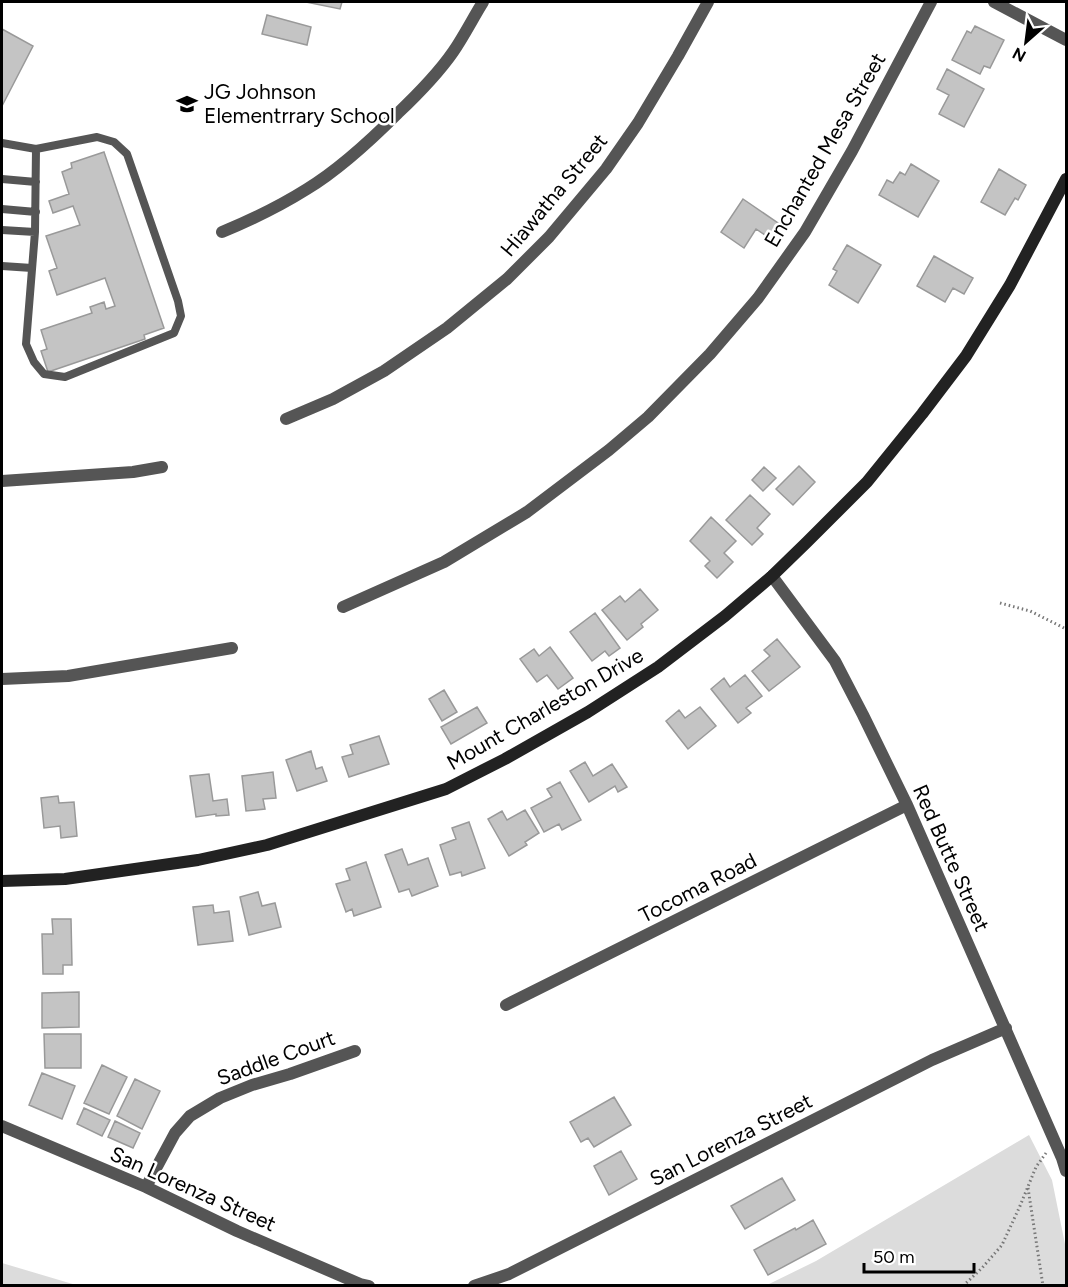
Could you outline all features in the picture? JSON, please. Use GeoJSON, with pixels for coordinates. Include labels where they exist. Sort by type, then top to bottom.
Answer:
{"type":"FeatureCollection","features":[{"type":"Feature","properties":{"kind":"street"},"geometry":{"type":"LineString","coordinates":[[222,232],[308,189],[345,162],[383,128],[437,73],[453,52],[483,2]]}},
{"type":"Feature","properties":{"kind":"street","name":"Hiawatha Street"},"geometry":{"type":"LineString","coordinates":[[286,419],[333,399],[384,371],[447,328],[507,279],[549,237],[606,169],[638,123],[708,2]]}},
{"type":"Feature","properties":{"kind":"street","name":"Enchanted Mesa Street"},"geometry":{"type":"LineString","coordinates":[[343,608],[444,561],[527,512],[609,450],[648,417],[710,354],[758,298],[806,232],[931,2]]}},
{"type":"Feature","properties":{"kind":"street"},"geometry":{"type":"LineString","coordinates":[[994,2],[1066,40]]}},
{"type":"Feature","properties":{"kind":"street","name":"Mount Charleston Drive"},"geometry":{"type":"LineString","coordinates":[[2,881],[65,879],[198,860],[267,845],[446,789],[588,712],[658,667],[772,576],[867,482],[966,356],[1010,285],[1066,179]]}},
{"type":"Feature","properties":{"kind":"street"},"geometry":{"type":"LineString","coordinates":[[2,481],[133,472],[162,467]]}},
{"type":"Feature","properties":{"kind":"street","name":"Red Butte Street"},"geometry":{"type":"LineString","coordinates":[[772,576],[835,661],[863,715],[907,805],[1066,1171]]}},
{"type":"Feature","properties":{"kind":"street"},"geometry":{"type":"LineString","coordinates":[[2,680],[68,676],[232,648]]}},
{"type":"Feature","properties":{"kind":"street","name":"Tocoma Road"},"geometry":{"type":"LineString","coordinates":[[506,1005],[907,805]]}},
{"type":"Feature","properties":{"kind":"street","name":"San Lorenza Street"},"geometry":{"type":"LineString","coordinates":[[474,1286],[509,1274],[932,1060],[1005,1028]]}},
{"type":"Feature","properties":{"kind":"street","name":"Saddle Court"},"geometry":{"type":"LineString","coordinates":[[146,1187],[175,1133],[190,1116],[220,1098],[252,1085],[355,1051]]}},
{"type":"Feature","properties":{"kind":"street","name":"San Lorenza Street"},"geometry":{"type":"LineString","coordinates":[[2,1126],[146,1187],[237,1231],[369,1286]]}},
{"type":"Feature","properties":{"kind":"lane"},"geometry":{"type":"LineString","coordinates":[[2,143],[36,149],[98,136],[114,142],[127,154],[178,301],[181,316],[174,333],[65,377],[44,374],[34,362],[26,344],[35,232],[36,149]]}},
{"type":"Feature","properties":{"kind":"lane"},"geometry":{"type":"LineString","coordinates":[[2,179],[36,182]]}},
{"type":"Feature","properties":{"kind":"lane"},"geometry":{"type":"LineString","coordinates":[[2,209],[36,212]]}},
{"type":"Feature","properties":{"kind":"lane"},"geometry":{"type":"LineString","coordinates":[[2,230],[35,232]]}},
{"type":"Feature","properties":{"kind":"lane"},"geometry":{"type":"LineString","coordinates":[[2,266],[32,268]]}},
{"type":"Feature","properties":{"kind":"path"},"geometry":{"type":"LineString","coordinates":[[1000,603],[1030,611],[1066,629]]}},
{"type":"Feature","properties":{"kind":"path"},"geometry":{"type":"LineString","coordinates":[[963,1286],[1002,1245],[1036,1167],[1055,1142]]}},
{"type":"Feature","properties":{"kind":"path"},"geometry":{"type":"LineString","coordinates":[[1028,1186],[1043,1286]]}},
{"type":"Feature","properties":{"kind":"shaded area"},"geometry":{"type":"Polygon","coordinates":[[[1029,1135],[1052,1180],[1066,1249],[1066,1285],[767,1285],[816,1261],[1029,1135]]]}},
{"type":"Feature","properties":{"kind":"shaded area"},"geometry":{"type":"Polygon","coordinates":[[[2,1263],[76,1285],[2,1285],[2,1263]]]}},
{"type":"Feature","properties":{"kind":"building"},"geometry":{"type":"Polygon","coordinates":[[[306,2],[342,2],[340,9],[306,2]]]}},
{"type":"Feature","properties":{"kind":"building"},"geometry":{"type":"Polygon","coordinates":[[[267,15],[311,27],[307,45],[262,34],[267,15]]]}},
{"type":"Feature","properties":{"kind":"building"},"geometry":{"type":"Polygon","coordinates":[[[975,26],[1004,40],[990,68],[984,66],[980,74],[952,60],[967,31],[971,33],[975,26]]]}},
{"type":"Feature","properties":{"kind":"building"},"geometry":{"type":"Polygon","coordinates":[[[2,29],[33,46],[2,106],[2,29]]]}},
{"type":"Feature","properties":{"kind":"building"},"geometry":{"type":"Polygon","coordinates":[[[947,69],[984,89],[964,127],[939,114],[949,95],[937,89],[947,69]]]}},
{"type":"Feature","properties":{"kind":"building"},"geometry":{"type":"Polygon","coordinates":[[[104,152],[164,328],[144,335],[145,339],[48,372],[41,351],[47,349],[41,330],[92,313],[90,307],[104,302],[106,309],[115,306],[105,278],[57,295],[49,271],[57,268],[46,236],[80,225],[73,206],[53,213],[49,201],[69,194],[62,172],[72,168],[71,163],[104,152]]]}},
{"type":"Feature","properties":{"kind":"building"},"geometry":{"type":"Polygon","coordinates":[[[911,164],[939,181],[918,217],[879,195],[887,180],[893,183],[900,172],[905,175],[911,164]]]}},
{"type":"Feature","properties":{"kind":"building"},"geometry":{"type":"Polygon","coordinates":[[[999,169],[1026,185],[1018,200],[1015,198],[1005,215],[981,202],[999,169]]]}},
{"type":"Feature","properties":{"kind":"building"},"geometry":{"type":"Polygon","coordinates":[[[743,199],[778,223],[768,237],[756,229],[744,248],[721,232],[743,199]]]}},
{"type":"Feature","properties":{"kind":"building"},"geometry":{"type":"Polygon","coordinates":[[[847,245],[881,265],[858,303],[829,285],[837,271],[833,269],[847,245]]]}},
{"type":"Feature","properties":{"kind":"building"},"geometry":{"type":"Polygon","coordinates":[[[934,256],[973,278],[964,294],[953,288],[945,302],[917,286],[934,256]]]}},
{"type":"Feature","properties":{"kind":"building"},"geometry":{"type":"Polygon","coordinates":[[[799,466],[815,482],[793,505],[776,489],[799,466]]]}},
{"type":"Feature","properties":{"kind":"building"},"geometry":{"type":"Polygon","coordinates":[[[764,467],[776,478],[763,491],[752,480],[764,467]]]}},
{"type":"Feature","properties":{"kind":"building"},"geometry":{"type":"Polygon","coordinates":[[[750,495],[770,514],[757,528],[763,534],[752,545],[726,520],[750,495]]]}},
{"type":"Feature","properties":{"kind":"building"},"geometry":{"type":"Polygon","coordinates":[[[711,517],[736,541],[724,553],[733,562],[717,578],[705,566],[710,561],[690,541],[711,517]]]}},
{"type":"Feature","properties":{"kind":"building"},"geometry":{"type":"Polygon","coordinates":[[[640,589],[658,610],[627,640],[602,610],[620,596],[625,602],[640,589]]]}},
{"type":"Feature","properties":{"kind":"building"},"geometry":{"type":"Polygon","coordinates":[[[595,613],[620,648],[609,656],[605,651],[592,661],[570,632],[595,613]]]}},
{"type":"Feature","properties":{"kind":"building"},"geometry":{"type":"Polygon","coordinates":[[[777,639],[800,667],[769,691],[752,671],[770,656],[764,650],[777,639]]]}},
{"type":"Feature","properties":{"kind":"building"},"geometry":{"type":"Polygon","coordinates":[[[550,647],[573,678],[558,689],[547,675],[537,682],[520,659],[534,649],[539,656],[550,647]]]}},
{"type":"Feature","properties":{"kind":"building"},"geometry":{"type":"Polygon","coordinates":[[[745,675],[762,696],[746,708],[751,713],[738,723],[711,689],[724,678],[730,687],[745,675]]]}},
{"type":"Feature","properties":{"kind":"building"},"geometry":{"type":"Polygon","coordinates":[[[444,690],[457,712],[442,721],[429,699],[444,690]]]}},
{"type":"Feature","properties":{"kind":"building"},"geometry":{"type":"Polygon","coordinates":[[[477,707],[487,723],[451,744],[441,727],[477,707]]]}},
{"type":"Feature","properties":{"kind":"building"},"geometry":{"type":"Polygon","coordinates":[[[700,707],[716,726],[688,749],[666,721],[679,710],[685,718],[700,707]]]}},
{"type":"Feature","properties":{"kind":"building"},"geometry":{"type":"Polygon","coordinates":[[[379,736],[389,764],[349,777],[342,757],[353,754],[350,745],[379,736]]]}},
{"type":"Feature","properties":{"kind":"building"},"geometry":{"type":"Polygon","coordinates":[[[311,751],[316,769],[322,767],[327,781],[297,791],[286,760],[311,751]]]}},
{"type":"Feature","properties":{"kind":"building"},"geometry":{"type":"Polygon","coordinates":[[[585,762],[593,776],[612,764],[627,787],[618,792],[615,786],[589,802],[570,771],[585,762]]]}},
{"type":"Feature","properties":{"kind":"building"},"geometry":{"type":"Polygon","coordinates":[[[273,772],[276,798],[263,799],[265,809],[246,811],[242,776],[273,772]]]}},
{"type":"Feature","properties":{"kind":"building"},"geometry":{"type":"Polygon","coordinates":[[[209,774],[213,801],[227,799],[229,815],[196,817],[190,776],[209,774]]]}},
{"type":"Feature","properties":{"kind":"building"},"geometry":{"type":"Polygon","coordinates":[[[560,782],[581,820],[562,830],[559,824],[544,832],[531,808],[552,797],[547,789],[560,782]]]}},
{"type":"Feature","properties":{"kind":"building"},"geometry":{"type":"Polygon","coordinates":[[[58,796],[59,803],[74,802],[77,836],[61,838],[60,826],[44,828],[41,798],[58,796]]]}},
{"type":"Feature","properties":{"kind":"building"},"geometry":{"type":"Polygon","coordinates":[[[525,810],[539,833],[525,842],[527,845],[509,856],[488,819],[502,811],[507,820],[525,810]]]}},
{"type":"Feature","properties":{"kind":"building"},"geometry":{"type":"Polygon","coordinates":[[[469,822],[485,868],[462,876],[461,872],[450,875],[440,845],[456,839],[452,828],[469,822]]]}},
{"type":"Feature","properties":{"kind":"building"},"geometry":{"type":"Polygon","coordinates":[[[402,849],[408,865],[428,858],[438,886],[412,896],[409,889],[399,892],[385,855],[402,849]]]}},
{"type":"Feature","properties":{"kind":"building"},"geometry":{"type":"Polygon","coordinates":[[[366,862],[381,907],[354,916],[352,909],[346,912],[336,884],[350,880],[346,869],[366,862]]]}},
{"type":"Feature","properties":{"kind":"building"},"geometry":{"type":"Polygon","coordinates":[[[258,892],[262,906],[275,903],[281,927],[249,935],[240,897],[258,892]]]}},
{"type":"Feature","properties":{"kind":"building"},"geometry":{"type":"Polygon","coordinates":[[[213,905],[214,913],[229,911],[233,941],[198,945],[193,907],[213,905]]]}},
{"type":"Feature","properties":{"kind":"building"},"geometry":{"type":"Polygon","coordinates":[[[52,919],[71,919],[72,965],[63,965],[63,974],[43,974],[42,934],[53,934],[52,919]]]}},
{"type":"Feature","properties":{"kind":"building"},"geometry":{"type":"Polygon","coordinates":[[[79,992],[79,1027],[42,1028],[42,993],[79,992]]]}},
{"type":"Feature","properties":{"kind":"building"},"geometry":{"type":"Polygon","coordinates":[[[44,1034],[81,1034],[81,1068],[45,1068],[44,1034]]]}},
{"type":"Feature","properties":{"kind":"building"},"geometry":{"type":"Polygon","coordinates":[[[102,1065],[127,1077],[109,1114],[84,1103],[102,1065]]]}},
{"type":"Feature","properties":{"kind":"building"},"geometry":{"type":"Polygon","coordinates":[[[42,1073],[75,1086],[62,1119],[29,1105],[42,1073]]]}},
{"type":"Feature","properties":{"kind":"building"},"geometry":{"type":"Polygon","coordinates":[[[135,1079],[160,1091],[142,1129],[117,1116],[135,1079]]]}},
{"type":"Feature","properties":{"kind":"building"},"geometry":{"type":"Polygon","coordinates":[[[614,1097],[631,1125],[594,1147],[588,1138],[581,1142],[570,1122],[614,1097]]]}},
{"type":"Feature","properties":{"kind":"building"},"geometry":{"type":"Polygon","coordinates":[[[84,1108],[110,1120],[102,1136],[77,1124],[84,1108]]]}},
{"type":"Feature","properties":{"kind":"building"},"geometry":{"type":"Polygon","coordinates":[[[115,1121],[140,1133],[133,1148],[108,1137],[115,1121]]]}},
{"type":"Feature","properties":{"kind":"building"},"geometry":{"type":"Polygon","coordinates":[[[621,1151],[637,1179],[609,1195],[594,1166],[621,1151]]]}},
{"type":"Feature","properties":{"kind":"building"},"geometry":{"type":"Polygon","coordinates":[[[782,1178],[795,1200],[745,1229],[731,1206],[782,1178]]]}},
{"type":"Feature","properties":{"kind":"building"},"geometry":{"type":"Polygon","coordinates":[[[813,1220],[826,1244],[768,1275],[754,1250],[813,1220]]]}},
{"type":"Feature","properties":{"kind":"place","name":"JG Johnson Elementrrary School"},"geometry":{"type":"Point","coordinates":[187,104]}}]}
